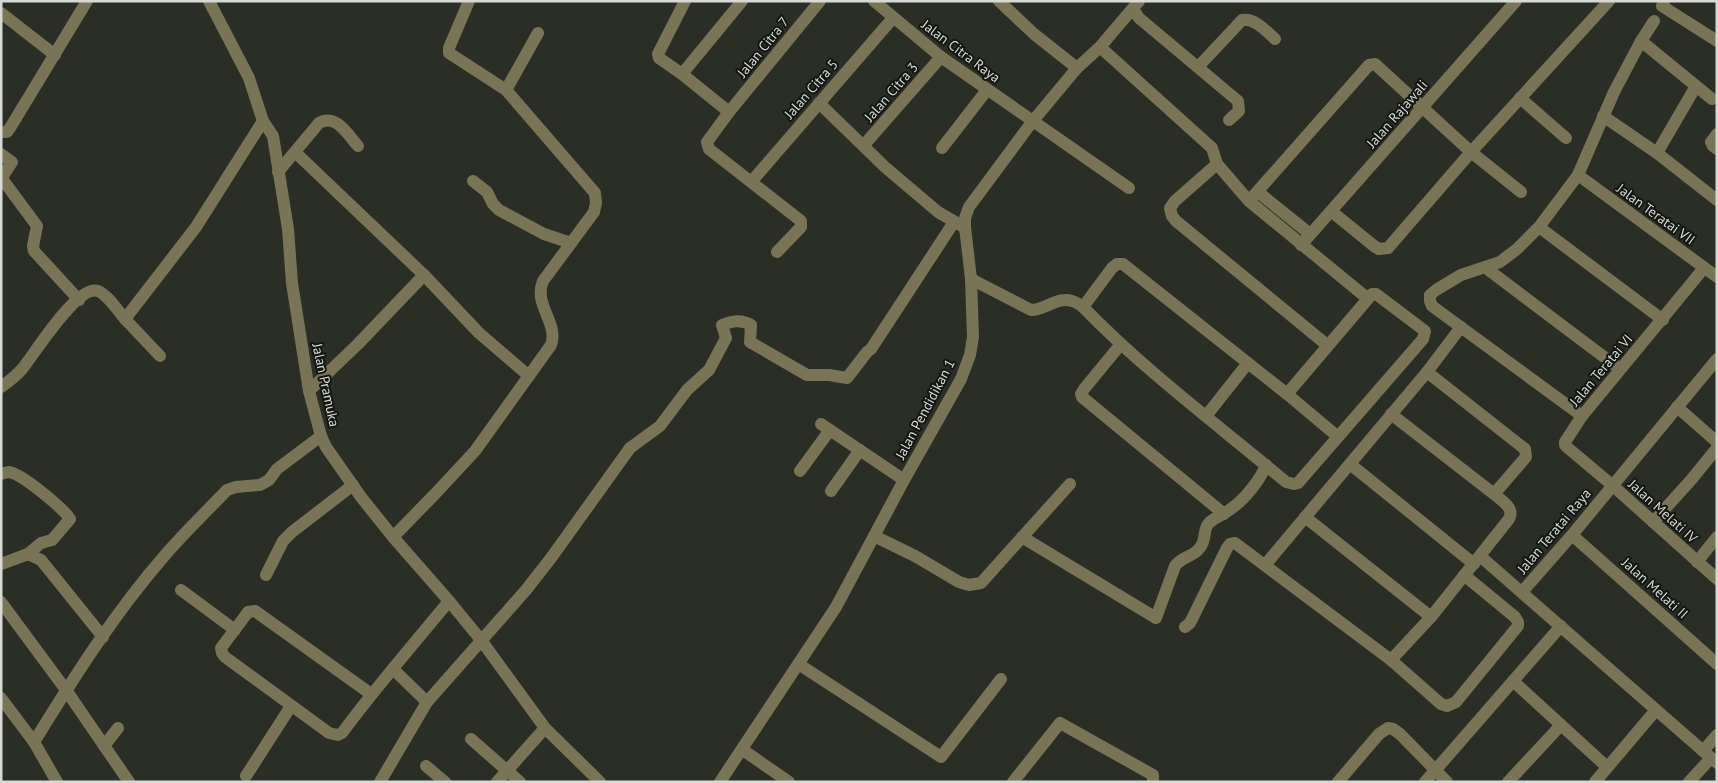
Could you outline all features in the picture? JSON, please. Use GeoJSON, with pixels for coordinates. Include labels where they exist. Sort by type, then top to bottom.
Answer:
{"type":"FeatureCollection","features":[{"type":"Feature","properties":{"kind":"street"},"geometry":{"type":"LineString","coordinates":[[1,132],[6,132],[10,128],[87,1]]}},
{"type":"Feature","properties":{"kind":"street","name":"Jalan Pramuka"},"geometry":{"type":"LineString","coordinates":[[209,1],[248,78],[263,121],[274,136],[288,228],[292,283],[310,391],[321,436],[326,447],[392,537],[481,640],[545,728],[600,782]]}},
{"type":"Feature","properties":{"kind":"street"},"geometry":{"type":"LineString","coordinates":[[392,537],[475,451],[551,345],[554,334],[539,296],[542,281],[594,212],[596,203],[595,193],[506,90],[488,77],[451,56],[448,51],[468,1]]}},
{"type":"Feature","properties":{"kind":"street"},"geometry":{"type":"LineString","coordinates":[[686,1],[658,54],[659,58],[729,112]]}},
{"type":"Feature","properties":{"kind":"street"},"geometry":{"type":"LineString","coordinates":[[682,74],[742,1]]}},
{"type":"Feature","properties":{"kind":"street","name":"Jalan Citra 7"},"geometry":{"type":"LineString","coordinates":[[752,181],[708,146],[708,139],[820,1]]}},
{"type":"Feature","properties":{"kind":"street","name":"Jalan Citra Raya"},"geometry":{"type":"LineString","coordinates":[[874,1],[941,57],[1129,188]]}},
{"type":"Feature","properties":{"kind":"street"},"geometry":{"type":"LineString","coordinates":[[999,1],[1034,34],[1077,68]]}},
{"type":"Feature","properties":{"kind":"street","name":"Jalan Rajawali"},"geometry":{"type":"LineString","coordinates":[[1301,245],[1516,1]]}},
{"type":"Feature","properties":{"kind":"street"},"geometry":{"type":"LineString","coordinates":[[1331,211],[1379,250],[1388,248],[1471,152],[1609,1]]}},
{"type":"Feature","properties":{"kind":"street"},"geometry":{"type":"LineString","coordinates":[[1664,1],[1662,6],[1717,41]]}},
{"type":"Feature","properties":{"kind":"street"},"geometry":{"type":"LineString","coordinates":[[1136,5],[1139,18],[1238,101],[1239,111],[1229,120]]}},
{"type":"Feature","properties":{"kind":"street","name":"Jalan Pendidikan 1"},"geometry":{"type":"LineString","coordinates":[[720,782],[800,665],[836,607],[960,379],[970,355],[973,338],[970,279],[960,225],[966,218],[969,207],[1032,122],[1077,68],[1100,47],[1136,5]]}},
{"type":"Feature","properties":{"kind":"street"},"geometry":{"type":"LineString","coordinates":[[1,13],[55,55]]}},
{"type":"Feature","properties":{"kind":"street","name":"Jalan Citra 5"},"geometry":{"type":"LineString","coordinates":[[752,181],[893,18]]}},
{"type":"Feature","properties":{"kind":"street"},"geometry":{"type":"LineString","coordinates":[[1198,67],[1242,20],[1247,19],[1254,22],[1275,38]]}},
{"type":"Feature","properties":{"kind":"street"},"geometry":{"type":"LineString","coordinates":[[1582,416],[1432,306],[1430,295],[1461,275],[1500,262],[1539,227],[1578,175],[1614,92],[1641,41],[1654,21]]}},
{"type":"Feature","properties":{"kind":"street"},"geometry":{"type":"LineString","coordinates":[[506,90],[538,33]]}},
{"type":"Feature","properties":{"kind":"street"},"geometry":{"type":"LineString","coordinates":[[1641,41],[1712,99]]}},
{"type":"Feature","properties":{"kind":"street"},"geometry":{"type":"LineString","coordinates":[[1100,47],[1212,148],[1217,164],[1249,201],[1367,298]]}},
{"type":"Feature","properties":{"kind":"street","name":"Jalan Citra 3"},"geometry":{"type":"LineString","coordinates":[[864,145],[941,57]]}},
{"type":"Feature","properties":{"kind":"street"},"geometry":{"type":"LineString","coordinates":[[1249,201],[1369,65],[1375,64],[1471,152],[1522,192]]}},
{"type":"Feature","properties":{"kind":"street"},"geometry":{"type":"LineString","coordinates":[[1658,153],[1696,86]]}},
{"type":"Feature","properties":{"kind":"street"},"geometry":{"type":"LineString","coordinates":[[942,148],[987,90]]}},
{"type":"Feature","properties":{"kind":"street"},"geometry":{"type":"LineString","coordinates":[[1520,98],[1566,138]]}},
{"type":"Feature","properties":{"kind":"street"},"geometry":{"type":"LineString","coordinates":[[380,782],[427,702],[526,590],[630,448],[660,426],[687,390],[709,370],[726,338],[722,325],[733,321],[746,322],[751,325],[750,342],[807,375],[829,375],[847,378],[871,349],[960,225],[938,212],[885,167],[819,103]]}},
{"type":"Feature","properties":{"kind":"street"},"geometry":{"type":"LineString","coordinates":[[1603,116],[1658,153],[1717,200]]}},
{"type":"Feature","properties":{"kind":"street"},"geometry":{"type":"LineString","coordinates":[[278,172],[296,153],[319,123],[325,119],[338,124],[358,146]]}},
{"type":"Feature","properties":{"kind":"street"},"geometry":{"type":"LineString","coordinates":[[125,319],[196,227],[263,121]]}},
{"type":"Feature","properties":{"kind":"street"},"geometry":{"type":"LineString","coordinates":[[1717,134],[1711,142],[1717,149]]}},
{"type":"Feature","properties":{"kind":"street"},"geometry":{"type":"LineString","coordinates":[[296,153],[424,275],[480,333],[529,376]]}},
{"type":"Feature","properties":{"kind":"street"},"geometry":{"type":"LineString","coordinates":[[1,154],[12,162],[2,176],[3,180],[37,226],[33,246],[34,251],[78,300]]}},
{"type":"Feature","properties":{"kind":"street"},"geometry":{"type":"LineString","coordinates":[[1217,164],[1175,201],[1170,208],[1172,216],[1327,345]]}},
{"type":"Feature","properties":{"kind":"street","name":"Jalan Teratai VII"},"geometry":{"type":"LineString","coordinates":[[1578,175],[1717,277]]}},
{"type":"Feature","properties":{"kind":"street"},"geometry":{"type":"LineString","coordinates":[[473,180],[487,192],[493,204],[499,210],[544,234],[571,243]]}},
{"type":"Feature","properties":{"kind":"street"},"geometry":{"type":"LineString","coordinates":[[752,181],[802,223],[801,227],[777,252]]}},
{"type":"Feature","properties":{"kind":"street"},"geometry":{"type":"LineString","coordinates":[[1258,192],[1310,234]]}},
{"type":"Feature","properties":{"kind":"street"},"geometry":{"type":"LineString","coordinates":[[1539,227],[1663,320]]}},
{"type":"Feature","properties":{"kind":"street"},"geometry":{"type":"LineString","coordinates":[[1083,307],[1112,268],[1117,264],[1123,264],[1337,436]]}},
{"type":"Feature","properties":{"kind":"street"},"geometry":{"type":"LineString","coordinates":[[1486,268],[1620,370]]}},
{"type":"Feature","properties":{"kind":"street","name":"Jalan Teratai VI"},"geometry":{"type":"LineString","coordinates":[[1612,485],[1565,445],[1566,438],[1704,268]]}},
{"type":"Feature","properties":{"kind":"street"},"geometry":{"type":"LineString","coordinates":[[310,391],[424,275]]}},
{"type":"Feature","properties":{"kind":"street"},"geometry":{"type":"LineString","coordinates":[[970,279],[1031,310],[1038,310],[1065,300],[1072,301],[1083,307],[1121,344],[1206,416],[1286,482],[1294,484],[1298,483],[1425,335],[1425,331],[1376,294],[1372,294],[1287,394]]}},
{"type":"Feature","properties":{"kind":"street"},"geometry":{"type":"LineString","coordinates":[[1,387],[20,370],[60,317],[86,293],[94,290],[103,294],[160,356]]}},
{"type":"Feature","properties":{"kind":"street"},"geometry":{"type":"LineString","coordinates":[[1265,565],[1427,372],[1461,328]]}},
{"type":"Feature","properties":{"kind":"street"},"geometry":{"type":"LineString","coordinates":[[1121,344],[1084,389],[1081,394],[1082,397],[1224,514]]}},
{"type":"Feature","properties":{"kind":"street","name":"Jalan Teratai Raya"},"geometry":{"type":"LineString","coordinates":[[1710,757],[1522,592],[1572,535],[1717,359]]}},
{"type":"Feature","properties":{"kind":"street"},"geometry":{"type":"LineString","coordinates":[[1206,416],[1248,363]]}},
{"type":"Feature","properties":{"kind":"street"},"geometry":{"type":"LineString","coordinates":[[1427,372],[1525,449],[1526,457],[1494,494]]}},
{"type":"Feature","properties":{"kind":"street"},"geometry":{"type":"LineString","coordinates":[[1677,407],[1717,442]]}},
{"type":"Feature","properties":{"kind":"street"},"geometry":{"type":"LineString","coordinates":[[1391,414],[1494,494],[1510,508],[1511,516],[1431,617],[1391,660]]}},
{"type":"Feature","properties":{"kind":"street"},"geometry":{"type":"LineString","coordinates":[[800,471],[826,427],[904,480]]}},
{"type":"Feature","properties":{"kind":"street"},"geometry":{"type":"LineString","coordinates":[[34,742],[66,690],[103,637],[166,554],[227,490],[236,487],[260,485],[268,480],[274,466],[321,436]]}},
{"type":"Feature","properties":{"kind":"street"},"geometry":{"type":"LineString","coordinates":[[1653,522],[1717,448]]}},
{"type":"Feature","properties":{"kind":"street"},"geometry":{"type":"LineString","coordinates":[[831,491],[860,450]]}},
{"type":"Feature","properties":{"kind":"street"},"geometry":{"type":"LineString","coordinates":[[1350,464],[1522,592]]}},
{"type":"Feature","properties":{"kind":"street"},"geometry":{"type":"LineString","coordinates":[[1022,537],[1156,618],[1175,566],[1179,561],[1197,552],[1205,538],[1205,528],[1209,522],[1234,507],[1259,479],[1266,465]]}},
{"type":"Feature","properties":{"kind":"street"},"geometry":{"type":"LineString","coordinates":[[1,474],[11,473],[27,482],[40,491],[70,519],[52,540],[41,543],[28,554],[1,564]]}},
{"type":"Feature","properties":{"kind":"street"},"geometry":{"type":"LineString","coordinates":[[874,536],[916,556],[959,582],[969,586],[981,583],[1070,484]]}},
{"type":"Feature","properties":{"kind":"street"},"geometry":{"type":"LineString","coordinates":[[266,575],[283,541],[353,485]]}},
{"type":"Feature","properties":{"kind":"street","name":"Jalan Melati IV"},"geometry":{"type":"LineString","coordinates":[[1612,485],[1717,579]]}},
{"type":"Feature","properties":{"kind":"street"},"geometry":{"type":"LineString","coordinates":[[1305,516],[1431,617]]}},
{"type":"Feature","properties":{"kind":"street","name":"Jalan Melati II"},"geometry":{"type":"LineString","coordinates":[[1572,535],[1717,664]]}},
{"type":"Feature","properties":{"kind":"street"},"geometry":{"type":"LineString","coordinates":[[1697,562],[1717,537]]}},
{"type":"Feature","properties":{"kind":"street"},"geometry":{"type":"LineString","coordinates":[[1185,628],[1190,623],[1230,544],[1235,543],[1391,660],[1441,704],[1447,706],[1456,702],[1518,626],[1515,617],[1464,575]]}},
{"type":"Feature","properties":{"kind":"street"},"geometry":{"type":"LineString","coordinates":[[28,554],[41,560],[103,637]]}},
{"type":"Feature","properties":{"kind":"street"},"geometry":{"type":"LineString","coordinates":[[181,590],[235,630]]}},
{"type":"Feature","properties":{"kind":"street"},"geometry":{"type":"LineString","coordinates":[[371,694],[255,611],[248,612],[223,644],[222,653],[225,657],[329,733],[338,735],[342,733],[371,694],[449,601]]}},
{"type":"Feature","properties":{"kind":"street"},"geometry":{"type":"LineString","coordinates":[[1,602],[66,690],[129,782]]}},
{"type":"Feature","properties":{"kind":"street"},"geometry":{"type":"LineString","coordinates":[[1425,782],[1561,626]]}},
{"type":"Feature","properties":{"kind":"street"},"geometry":{"type":"LineString","coordinates":[[800,665],[941,757],[1001,679]]}},
{"type":"Feature","properties":{"kind":"street"},"geometry":{"type":"LineString","coordinates":[[393,669],[427,702]]}},
{"type":"Feature","properties":{"kind":"street"},"geometry":{"type":"LineString","coordinates":[[1513,681],[1607,767]]}},
{"type":"Feature","properties":{"kind":"street"},"geometry":{"type":"LineString","coordinates":[[1,698],[34,742],[57,782]]}},
{"type":"Feature","properties":{"kind":"street"},"geometry":{"type":"LineString","coordinates":[[246,776],[291,706]]}},
{"type":"Feature","properties":{"kind":"street"},"geometry":{"type":"LineString","coordinates":[[1595,782],[1656,710]]}},
{"type":"Feature","properties":{"kind":"street"},"geometry":{"type":"LineString","coordinates":[[1013,782],[1060,724],[1153,775],[1153,782]]}},
{"type":"Feature","properties":{"kind":"street"},"geometry":{"type":"LineString","coordinates":[[1508,782],[1561,725]]}},
{"type":"Feature","properties":{"kind":"street"},"geometry":{"type":"LineString","coordinates":[[104,746],[118,728]]}},
{"type":"Feature","properties":{"kind":"street"},"geometry":{"type":"LineString","coordinates":[[497,782],[545,728]]}},
{"type":"Feature","properties":{"kind":"street"},"geometry":{"type":"LineString","coordinates":[[1338,782],[1379,734],[1388,728],[1400,734],[1447,782]]}},
{"type":"Feature","properties":{"kind":"street"},"geometry":{"type":"LineString","coordinates":[[1690,782],[1710,757],[1717,735]]}},
{"type":"Feature","properties":{"kind":"street"},"geometry":{"type":"LineString","coordinates":[[471,739],[520,782]]}},
{"type":"Feature","properties":{"kind":"street"},"geometry":{"type":"LineString","coordinates":[[743,750],[789,782]]}},
{"type":"Feature","properties":{"kind":"street"},"geometry":{"type":"LineString","coordinates":[[426,766],[445,782]]}}]}
